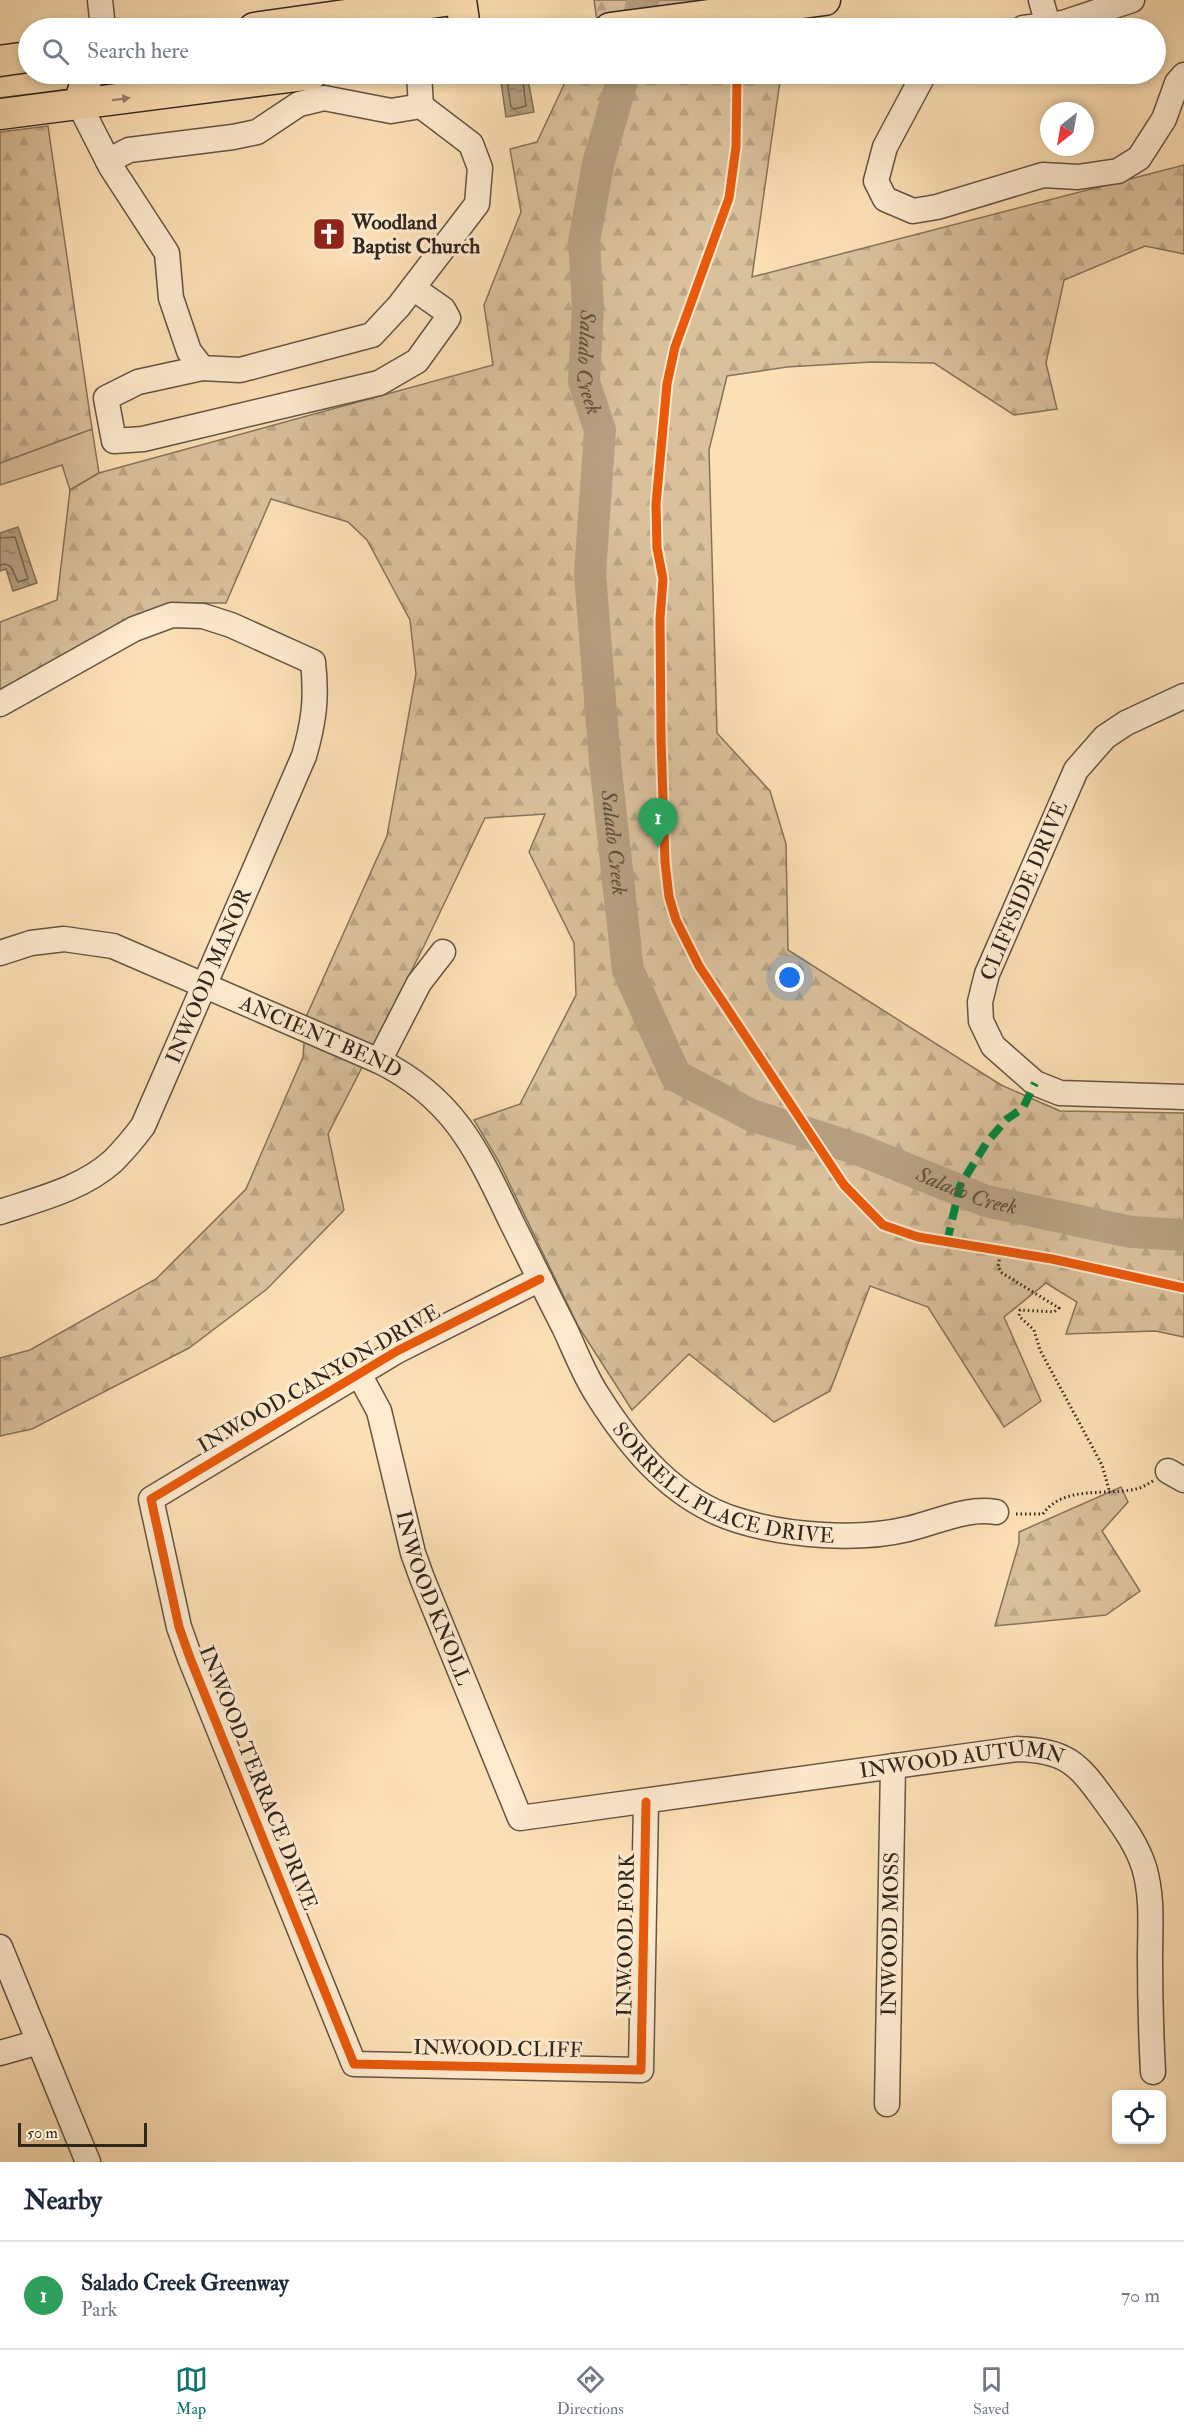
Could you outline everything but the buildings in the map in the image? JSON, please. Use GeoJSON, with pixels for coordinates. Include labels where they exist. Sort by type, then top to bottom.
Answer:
{"type":"FeatureCollection","features":[{"type":"Feature","properties":{"kind":"main road"},"geometry":{"type":"LineString","coordinates":[[325,18],[452,0]]}},
{"type":"Feature","properties":{"kind":"main road"},"geometry":{"type":"LineString","coordinates":[[461,0],[464,18]]}},
{"type":"Feature","properties":{"kind":"main road"},"geometry":{"type":"LineString","coordinates":[[687,18],[825,0]]}},
{"type":"Feature","properties":{"kind":"main road"},"geometry":{"type":"LineString","coordinates":[[0,61],[18,58]]}},
{"type":"Feature","properties":{"kind":"main road"},"geometry":{"type":"LineString","coordinates":[[79,104],[85,84]]}},
{"type":"Feature","properties":{"kind":"main road"},"geometry":{"type":"LineString","coordinates":[[0,114],[234,84]]}},
{"type":"Feature","properties":{"kind":"street"},"geometry":{"type":"LineString","coordinates":[[100,0],[102,18]]}},
{"type":"Feature","properties":{"kind":"street"},"geometry":{"type":"LineString","coordinates":[[1041,0],[1046,18]]}},
{"type":"Feature","properties":{"kind":"street"},"geometry":{"type":"LineString","coordinates":[[1078,18],[1132,0]]}},
{"type":"Feature","properties":{"kind":"street"},"geometry":{"type":"LineString","coordinates":[[919,84],[885,147],[876,181],[885,199],[913,211],[937,207],[1043,175],[1078,177],[1118,171],[1139,158],[1164,119],[1177,83],[1184,75]]}},
{"type":"Feature","properties":{"kind":"street"},"geometry":{"type":"LineString","coordinates":[[420,84],[421,106]]}},
{"type":"Feature","properties":{"kind":"street"},"geometry":{"type":"LineString","coordinates":[[108,161],[129,150],[258,132],[299,104],[324,98],[366,108],[391,111],[421,106],[471,144],[480,168],[477,204],[413,288],[372,334],[240,370],[202,368],[138,382],[106,398],[114,441],[143,439],[379,383],[417,361],[448,318],[443,309],[413,288]]}},
{"type":"Feature","properties":{"kind":"street"},"geometry":{"type":"LineString","coordinates":[[79,104],[108,161],[167,253],[171,298],[189,351],[202,368]]}},
{"type":"Feature","properties":{"kind":"street","name":"INWOOD MANOR"},"geometry":{"type":"LineString","coordinates":[[0,705],[134,628],[172,615],[203,616],[231,624],[313,662],[316,692],[313,725],[304,756],[152,1110],[143,1126],[123,1150],[99,1172],[70,1188],[0,1212]]}},
{"type":"Feature","properties":{"kind":"street","name":"CLIFFSIDE DRIVE"},"geometry":{"type":"LineString","coordinates":[[1184,696],[1126,723],[1105,737],[1076,770],[987,974],[981,1002],[981,1021],[993,1046],[1035,1083],[1060,1093],[1184,1097]]}},
{"type":"Feature","properties":{"kind":"street","name":"ANCIENT BEND"},"geometry":{"type":"LineString","coordinates":[[0,953],[31,943],[64,939],[97,942],[128,951],[379,1061],[412,1080],[433,1097],[465,1132],[540,1279]]}},
{"type":"Feature","properties":{"kind":"street"},"geometry":{"type":"LineString","coordinates":[[379,1061],[419,983],[443,952]]}},
{"type":"Feature","properties":{"kind":"street","name":"INWOOD CANYON DRIVE"},"geometry":{"type":"LineString","coordinates":[[151,1499],[433,1332],[540,1279]]}},
{"type":"Feature","properties":{"kind":"street","name":"SORRELL PLACE DRIVE"},"geometry":{"type":"LineString","coordinates":[[540,1279],[597,1395],[636,1450],[666,1480],[699,1504],[727,1517],[757,1526],[807,1533],[856,1535],[909,1529],[980,1509],[996,1512]]}},
{"type":"Feature","properties":{"kind":"street","name":"INWOOD KNOLL"},"geometry":{"type":"LineString","coordinates":[[359,1374],[379,1411],[413,1552],[422,1578],[520,1818]]}},
{"type":"Feature","properties":{"kind":"street","name":"INWOOD TERRACE DRIVE"},"geometry":{"type":"LineString","coordinates":[[151,1499],[179,1627],[190,1658],[354,2064]]}},
{"type":"Feature","properties":{"kind":"street","name":"INWOOD AUTUMN"},"geometry":{"type":"LineString","coordinates":[[520,1818],[1017,1749],[1043,1750],[1066,1758],[1086,1774],[1131,1837],[1144,1867],[1150,1900],[1150,2025],[1153,2072]]}},
{"type":"Feature","properties":{"kind":"street","name":"INWOOD MOSS"},"geometry":{"type":"LineString","coordinates":[[887,2104],[893,1766]]}},
{"type":"Feature","properties":{"kind":"street","name":"INWOOD FORK"},"geometry":{"type":"LineString","coordinates":[[641,2070],[646,1802]]}},
{"type":"Feature","properties":{"kind":"street"},"geometry":{"type":"LineString","coordinates":[[0,1947],[88,2162]]}},
{"type":"Feature","properties":{"kind":"street"},"geometry":{"type":"LineString","coordinates":[[0,2053],[39,2042]]}},
{"type":"Feature","properties":{"kind":"street","name":"INWOOD CLIFF"},"geometry":{"type":"LineString","coordinates":[[354,2064],[641,2070]]}},
{"type":"Feature","properties":{"kind":"path"},"geometry":{"type":"LineString","coordinates":[[990,1249],[1006,1252],[998,1267],[1002,1273],[1059,1308],[1054,1312],[1020,1310],[1019,1316],[1034,1330],[1040,1350],[1101,1464],[1110,1493]]}},
{"type":"Feature","properties":{"kind":"path"},"geometry":{"type":"LineString","coordinates":[[996,1512],[1043,1514],[1053,1502],[1065,1498],[1081,1494],[1138,1489],[1176,1476]]}},
{"type":"Feature","properties":{"kind":"green space"},"geometry":{"type":"Polygon","coordinates":[[[594,0],[802,0],[794,18],[597,18],[594,0]]]}},
{"type":"Feature","properties":{"kind":"green space"},"geometry":{"type":"Polygon","coordinates":[[[564,84],[780,84],[752,277],[1184,165],[1184,254],[1145,246],[1064,280],[1046,363],[1057,409],[1014,415],[934,363],[872,362],[787,367],[727,376],[709,450],[717,733],[770,791],[786,844],[788,950],[1001,1085],[1060,1111],[1184,1113],[1184,1337],[1155,1331],[1066,1334],[1077,1302],[1046,1283],[1004,1317],[1041,1401],[1004,1427],[928,1307],[870,1286],[830,1391],[774,1422],[689,1354],[632,1410],[578,1326],[499,1162],[474,1120],[520,1104],[576,995],[574,943],[529,852],[545,814],[485,818],[424,946],[328,1134],[344,1210],[267,1289],[189,1348],[32,1429],[0,1436],[0,1358],[30,1350],[156,1279],[246,1189],[303,1057],[306,1017],[387,836],[416,674],[410,620],[367,540],[348,522],[271,499],[226,603],[176,603],[129,624],[0,697],[0,622],[57,600],[70,490],[99,473],[493,365],[484,305],[521,212],[510,149],[537,142],[564,84]]]}},
{"type":"Feature","properties":{"kind":"green space"},"geometry":{"type":"Polygon","coordinates":[[[48,126],[92,429],[0,463],[0,132],[48,126]]]}},
{"type":"Feature","properties":{"kind":"green space"},"geometry":{"type":"Polygon","coordinates":[[[92,429],[99,473],[70,490],[62,465],[0,485],[0,463],[92,429]]]}},
{"type":"Feature","properties":{"kind":"green space"},"geometry":{"type":"Polygon","coordinates":[[[1121,1487],[1128,1502],[1102,1531],[1140,1591],[1106,1615],[995,1626],[1019,1543],[1019,1532],[1121,1487]]]}},
{"type":"Feature","properties":{"kind":"water"},"geometry":{"type":"Polygon","coordinates":[[[501,84],[529,84],[534,112],[506,117],[501,84]]]}},
{"type":"Feature","properties":{"kind":"water"},"geometry":{"type":"Polygon","coordinates":[[[18,527],[37,583],[13,591],[6,569],[0,571],[0,533],[18,527]]]}},
{"type":"Feature","properties":{"kind":"waterway","name":"Salado Creek"},"geometry":{"type":"LineString","coordinates":[[638,18],[643,0]]}},
{"type":"Feature","properties":{"kind":"waterway","name":"Salado Creek"},"geometry":{"type":"LineString","coordinates":[[621,84],[598,164],[584,242],[588,306],[584,382],[600,430],[590,574],[605,762],[628,970],[676,1076],[751,1115],[860,1150],[986,1201],[1131,1232],[1184,1235]]}},
{"type":"Feature","properties":{"kind":"marked path"},"geometry":{"type":"LineString","coordinates":[[947,1242],[960,1186],[987,1142],[1007,1119],[1023,1108],[1035,1083]]}},
{"type":"Feature","properties":{"kind":"cycle path"},"geometry":{"type":"LineString","coordinates":[[737,84],[736,147],[729,198],[675,347],[667,384],[656,504],[657,548],[663,579],[660,619],[665,862],[669,897],[676,920],[699,966],[844,1185],[883,1225],[918,1237],[1052,1259],[1184,1288]]}},
{"type":"Feature","properties":{"kind":"cycle path"},"geometry":{"type":"LineString","coordinates":[[540,1279],[397,1351],[151,1499],[179,1627],[190,1658],[354,2064],[641,2070],[646,1802]]}},
{"type":"Feature","properties":{"kind":"place","name":"Woodland Baptist Church"},"geometry":{"type":"Point","coordinates":[329,234]}},
{"type":"Feature","properties":{"kind":"place","name":"Salado Creek Greenway"},"geometry":{"type":"Point","coordinates":[658,848]}}]}
